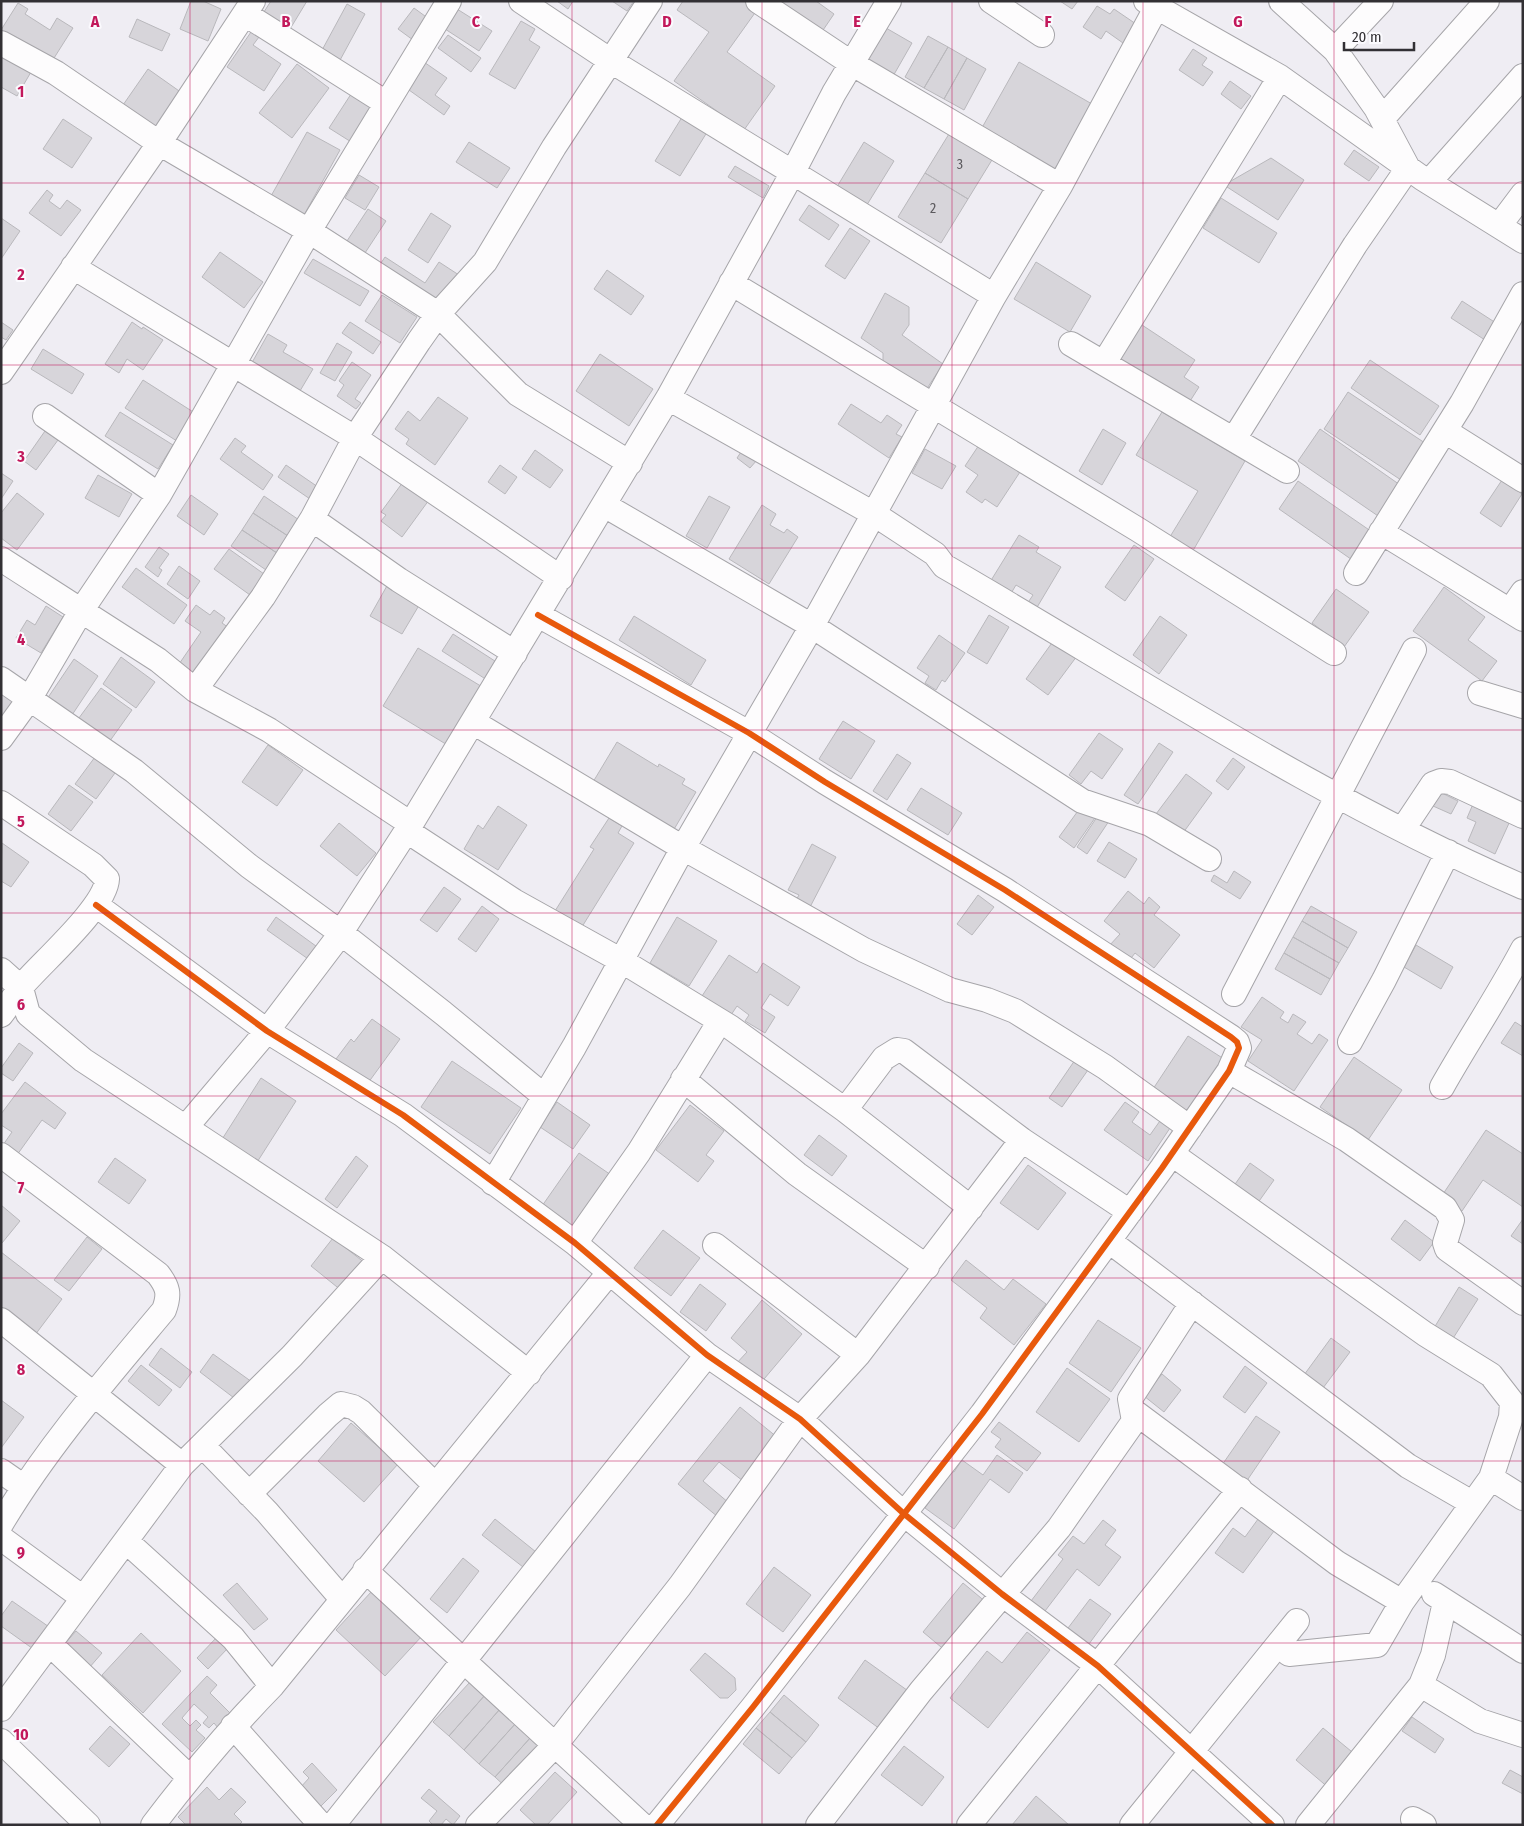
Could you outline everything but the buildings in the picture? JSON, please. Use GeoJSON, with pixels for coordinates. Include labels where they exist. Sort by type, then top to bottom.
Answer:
{"type":"FeatureCollection","features":[{"type":"Feature","properties":{"kind":"street"},"geometry":{"type":"LineString","coordinates":[[1,738],[30,698],[81,611],[159,495],[215,401],[233,363],[309,231],[449,1]]}},
{"type":"Feature","properties":{"kind":"street"},"geometry":{"type":"LineString","coordinates":[[521,1],[612,61],[994,296]]}},
{"type":"Feature","properties":{"kind":"street"},"geometry":{"type":"LineString","coordinates":[[195,690],[263,597],[312,519],[355,438],[438,314],[485,262],[554,147],[650,1]]}},
{"type":"Feature","properties":{"kind":"street"},"geometry":{"type":"LineString","coordinates":[[758,1],[852,63],[1060,186]]}},
{"type":"Feature","properties":{"kind":"street"},"geometry":{"type":"LineString","coordinates":[[186,1127],[268,1031],[341,933],[409,828],[668,398],[852,63],[889,1]]}},
{"type":"Feature","properties":{"kind":"street"},"geometry":{"type":"LineString","coordinates":[[991,1],[1042,35]]}},
{"type":"Feature","properties":{"kind":"street"},"geometry":{"type":"LineString","coordinates":[[1281,1],[1334,50],[1382,119],[1408,168]]}},
{"type":"Feature","properties":{"kind":"street"},"geometry":{"type":"LineString","coordinates":[[1334,50],[1381,1]]}},
{"type":"Feature","properties":{"kind":"street"},"geometry":{"type":"LineString","coordinates":[[1382,119],[1486,1]]}},
{"type":"Feature","properties":{"kind":"street"},"geometry":{"type":"LineString","coordinates":[[493,1183],[812,626],[994,296],[1060,186],[1151,5],[1280,77],[1408,168],[1523,241]]}},
{"type":"Feature","properties":{"kind":"street"},"geometry":{"type":"LineString","coordinates":[[1,372],[249,8],[386,103]]}},
{"type":"Feature","properties":{"kind":"street"},"geometry":{"type":"LineString","coordinates":[[1,43],[56,73],[159,142],[309,231],[438,314],[472,351],[518,394],[630,463]]}},
{"type":"Feature","properties":{"kind":"street"},"geometry":{"type":"LineString","coordinates":[[1429,182],[1523,76]]}},
{"type":"Feature","properties":{"kind":"street"},"geometry":{"type":"LineString","coordinates":[[1104,363],[1280,77]]}},
{"type":"Feature","properties":{"kind":"street"},"geometry":{"type":"LineString","coordinates":[[1234,439],[1355,245],[1408,168]]}},
{"type":"Feature","properties":{"kind":"street"},"geometry":{"type":"LineString","coordinates":[[1499,226],[1523,194]]}},
{"type":"Feature","properties":{"kind":"street"},"geometry":{"type":"LineString","coordinates":[[73,267],[355,438],[561,578]]}},
{"type":"Feature","properties":{"kind":"street"},"geometry":{"type":"LineString","coordinates":[[731,283],[935,406],[1334,653]]}},
{"type":"Feature","properties":{"kind":"street"},"geometry":{"type":"LineString","coordinates":[[1356,573],[1445,431],[1523,294]]}},
{"type":"Feature","properties":{"kind":"street"},"geometry":{"type":"LineString","coordinates":[[1071,344],[1287,471]]}},
{"type":"Feature","properties":{"kind":"street"},"geometry":{"type":"LineString","coordinates":[[668,398],[874,514],[935,554],[944,566],[1045,624],[1129,677],[1338,796],[1448,852],[1523,887]]}},
{"type":"Feature","properties":{"kind":"street"},"geometry":{"type":"LineString","coordinates":[[45,416],[159,495]]}},
{"type":"Feature","properties":{"kind":"street"},"geometry":{"type":"LineString","coordinates":[[1445,431],[1523,480]]}},
{"type":"Feature","properties":{"kind":"street"},"geometry":{"type":"LineString","coordinates":[[604,505],[812,626],[1082,801],[1150,824],[1209,859]]}},
{"type":"Feature","properties":{"kind":"street"},"geometry":{"type":"LineString","coordinates":[[312,519],[391,575],[515,653]]}},
{"type":"Feature","properties":{"kind":"street"},"geometry":{"type":"LineString","coordinates":[[1381,532],[1518,607]]}},
{"type":"Feature","properties":{"kind":"street"},"geometry":{"type":"LineString","coordinates":[[1,559],[158,660],[195,690],[269,730],[514,901],[622,960],[720,1021],[845,1110],[971,1208]]}},
{"type":"Feature","properties":{"kind":"street"},"geometry":{"type":"LineString","coordinates":[[538,615],[749,733],[825,782],[1005,890],[1231,1037],[1237,1042],[1239,1048],[1229,1071],[1172,1154],[982,1414],[657,1825]]}},
{"type":"Feature","properties":{"kind":"street"},"geometry":{"type":"LineString","coordinates":[[1234,994],[1414,650]]}},
{"type":"Feature","properties":{"kind":"street"},"geometry":{"type":"LineString","coordinates":[[1,679],[134,771],[249,866],[341,933],[444,1013],[544,1096]]}},
{"type":"Feature","properties":{"kind":"street"},"geometry":{"type":"LineString","coordinates":[[1480,693],[1523,706]]}},
{"type":"Feature","properties":{"kind":"street"},"geometry":{"type":"LineString","coordinates":[[473,722],[684,848],[881,958],[950,990],[987,1000],[1015,1011],[1105,1067],[1190,1128]]}},
{"type":"Feature","properties":{"kind":"street"},"geometry":{"type":"LineString","coordinates":[[1403,829],[1433,784],[1441,781],[1450,782],[1523,816]]}},
{"type":"Feature","properties":{"kind":"street"},"geometry":{"type":"LineString","coordinates":[[1,803],[108,879],[107,888],[96,905],[21,988],[1,1015]]}},
{"type":"Feature","properties":{"kind":"street"},"geometry":{"type":"LineString","coordinates":[[1350,1042],[1384,980],[1448,852]]}},
{"type":"Feature","properties":{"kind":"street"},"geometry":{"type":"LineString","coordinates":[[96,905],[268,1031],[403,1115],[575,1243],[609,1274],[707,1355],[800,1419],[903,1513],[1002,1594],[1098,1666],[1272,1825]]}},
{"type":"Feature","properties":{"kind":"street"},"geometry":{"type":"LineString","coordinates":[[1442,1087],[1468,1040],[1501,990],[1523,949]]}},
{"type":"Feature","properties":{"kind":"street"},"geometry":{"type":"LineString","coordinates":[[1,970],[21,988],[28,1014],[82,1060],[382,1257],[529,1373]]}},
{"type":"Feature","properties":{"kind":"street"},"geometry":{"type":"LineString","coordinates":[[575,1243],[639,1152],[720,1021]]}},
{"type":"Feature","properties":{"kind":"street"},"geometry":{"type":"LineString","coordinates":[[845,1110],[884,1058],[897,1050],[914,1058],[1022,1140],[1130,1212]]}},
{"type":"Feature","properties":{"kind":"street"},"geometry":{"type":"LineString","coordinates":[[1229,1071],[1346,1139],[1445,1208],[1452,1220],[1445,1243],[1447,1249],[1523,1303]]}},
{"type":"Feature","properties":{"kind":"street"},"geometry":{"type":"LineString","coordinates":[[683,1079],[797,1174],[927,1267]]}},
{"type":"Feature","properties":{"kind":"street"},"geometry":{"type":"LineString","coordinates":[[478,1825],[556,1744],[680,1586],[800,1419],[858,1355],[1022,1140]]}},
{"type":"Feature","properties":{"kind":"street"},"geometry":{"type":"LineString","coordinates":[[1172,1154],[1425,1334],[1491,1375],[1512,1402],[1511,1417],[1491,1478],[1402,1602],[1377,1645],[1289,1654]]}},
{"type":"Feature","properties":{"kind":"street"},"geometry":{"type":"LineString","coordinates":[[1,1155],[158,1274],[168,1287],[168,1300],[164,1310],[95,1394],[24,1487],[1,1524]]}},
{"type":"Feature","properties":{"kind":"street"},"geometry":{"type":"LineString","coordinates":[[1109,1241],[1408,1466],[1472,1503]]}},
{"type":"Feature","properties":{"kind":"street"},"geometry":{"type":"LineString","coordinates":[[715,1245],[858,1355]]}},
{"type":"Feature","properties":{"kind":"street"},"geometry":{"type":"LineString","coordinates":[[1,1709],[182,1466],[292,1356],[382,1257]]}},
{"type":"Feature","properties":{"kind":"street"},"geometry":{"type":"LineString","coordinates":[[154,1825],[189,1777],[233,1726],[272,1686],[609,1274]]}},
{"type":"Feature","properties":{"kind":"street"},"geometry":{"type":"LineString","coordinates":[[818,1825],[921,1691],[1059,1528],[1100,1473],[1134,1421],[1130,1399],[1192,1302]]}},
{"type":"Feature","properties":{"kind":"street"},"geometry":{"type":"LineString","coordinates":[[1,1320],[182,1466]]}},
{"type":"Feature","properties":{"kind":"street"},"geometry":{"type":"LineString","coordinates":[[333,1825],[707,1355]]}},
{"type":"Feature","properties":{"kind":"street"},"geometry":{"type":"LineString","coordinates":[[249,1494],[328,1414],[341,1404],[354,1407],[361,1412],[435,1485]]}},
{"type":"Feature","properties":{"kind":"street"},"geometry":{"type":"LineString","coordinates":[[1132,1410],[1338,1563],[1402,1602]]}},
{"type":"Feature","properties":{"kind":"street"},"geometry":{"type":"LineString","coordinates":[[202,1445],[249,1494],[342,1599]]}},
{"type":"Feature","properties":{"kind":"street"},"geometry":{"type":"LineString","coordinates":[[1,1470],[24,1487]]}},
{"type":"Feature","properties":{"kind":"street"},"geometry":{"type":"LineString","coordinates":[[1491,1478],[1523,1498]]}},
{"type":"Feature","properties":{"kind":"street"},"geometry":{"type":"LineString","coordinates":[[969,1825],[1240,1489]]}},
{"type":"Feature","properties":{"kind":"street"},"geometry":{"type":"LineString","coordinates":[[1,1538],[84,1598]]}},
{"type":"Feature","properties":{"kind":"street"},"geometry":{"type":"LineString","coordinates":[[126,1541],[232,1638],[272,1686]]}},
{"type":"Feature","properties":{"kind":"street"},"geometry":{"type":"LineString","coordinates":[[365,1570],[642,1825]]}},
{"type":"Feature","properties":{"kind":"street"},"geometry":{"type":"LineString","coordinates":[[1417,1582],[1523,1651]]}},
{"type":"Feature","properties":{"kind":"street"},"geometry":{"type":"LineString","coordinates":[[1308,1825],[1421,1685],[1434,1655],[1445,1602]]}},
{"type":"Feature","properties":{"kind":"street"},"geometry":{"type":"LineString","coordinates":[[1132,1825],[1297,1621]]}},
{"type":"Feature","properties":{"kind":"street"},"geometry":{"type":"LineString","coordinates":[[50,1644],[189,1777]]}},
{"type":"Feature","properties":{"kind":"street"},"geometry":{"type":"LineString","coordinates":[[1421,1685],[1480,1721],[1523,1735]]}},
{"type":"Feature","properties":{"kind":"street"},"geometry":{"type":"LineString","coordinates":[[233,1726],[321,1825]]}},
{"type":"Feature","properties":{"kind":"street"},"geometry":{"type":"LineString","coordinates":[[1,1740],[88,1825]]}},
{"type":"Feature","properties":{"kind":"cycle path"},"geometry":{"type":"LineString","coordinates":[[538,615],[749,733],[825,782],[1005,890],[1231,1037],[1237,1042],[1239,1048],[1229,1071],[1162,1168],[982,1414],[753,1707],[657,1825]]}},
{"type":"Feature","properties":{"kind":"cycle path"},"geometry":{"type":"LineString","coordinates":[[96,905],[267,1031],[403,1115],[575,1243],[707,1355],[800,1419],[903,1513],[1002,1594],[1098,1666],[1272,1825]]}}]}
